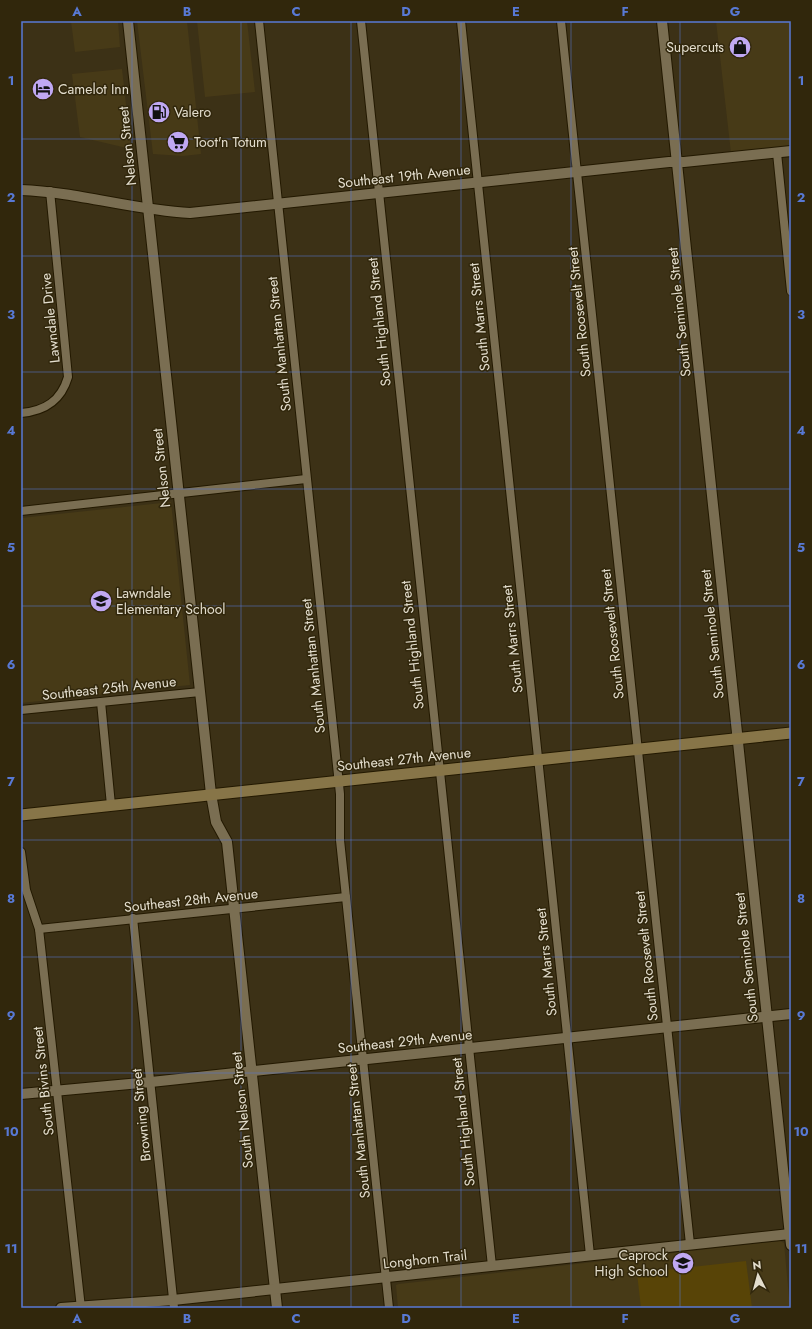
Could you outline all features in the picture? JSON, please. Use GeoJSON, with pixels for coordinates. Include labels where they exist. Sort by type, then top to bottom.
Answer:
{"type":"FeatureCollection","features":[{"type":"Feature","properties":{"kind":"main road","name":"Southeast 27th Avenue"},"geometry":{"type":"LineString","coordinates":[[21,814],[791,733]]}},
{"type":"Feature","properties":{"kind":"street","name":"Nelson Street"},"geometry":{"type":"LineString","coordinates":[[128,21],[211,794],[216,822],[227,842],[234,908]]}},
{"type":"Feature","properties":{"kind":"street","name":"South Manhattan Street"},"geometry":{"type":"LineString","coordinates":[[260,21],[338,781],[340,840],[389,1308]]}},
{"type":"Feature","properties":{"kind":"street","name":"South Highland Street"},"geometry":{"type":"LineString","coordinates":[[361,21],[438,770],[492,1266]]}},
{"type":"Feature","properties":{"kind":"street","name":"South Marrs Street"},"geometry":{"type":"LineString","coordinates":[[461,21],[590,1255]]}},
{"type":"Feature","properties":{"kind":"street","name":"South Roosevelt Street"},"geometry":{"type":"LineString","coordinates":[[561,21],[690,1244]]}},
{"type":"Feature","properties":{"kind":"street","name":"South Seminole Street"},"geometry":{"type":"LineString","coordinates":[[662,21],[791,1245]]}},
{"type":"Feature","properties":{"kind":"street","name":"Southeast 19th Avenue"},"geometry":{"type":"LineString","coordinates":[[21,190],[50,191],[149,209],[190,213],[478,182],[791,151]]}},
{"type":"Feature","properties":{"kind":"street"},"geometry":{"type":"LineString","coordinates":[[777,153],[791,290]]}},
{"type":"Feature","properties":{"kind":"street","name":"Lawndale Drive"},"geometry":{"type":"LineString","coordinates":[[21,412],[36,411],[54,402],[63,391],[68,377],[50,191]]}},
{"type":"Feature","properties":{"kind":"street"},"geometry":{"type":"LineString","coordinates":[[21,511],[306,479]]}},
{"type":"Feature","properties":{"kind":"street","name":"Southeast 25th Avenue"},"geometry":{"type":"LineString","coordinates":[[21,710],[200,692]]}},
{"type":"Feature","properties":{"kind":"street"},"geometry":{"type":"LineString","coordinates":[[101,702],[111,805]]}},
{"type":"Feature","properties":{"kind":"street","name":"South Bivins Street"},"geometry":{"type":"LineString","coordinates":[[21,852],[26,890],[39,929],[81,1307]]}},
{"type":"Feature","properties":{"kind":"street","name":"Southeast 28th Avenue"},"geometry":{"type":"LineString","coordinates":[[39,929],[346,897]]}},
{"type":"Feature","properties":{"kind":"street","name":"South Nelson Street"},"geometry":{"type":"LineString","coordinates":[[234,908],[277,1308]]}},
{"type":"Feature","properties":{"kind":"street","name":"Browning Street"},"geometry":{"type":"LineString","coordinates":[[133,918],[174,1304]]}},
{"type":"Feature","properties":{"kind":"street","name":"Southeast 29th Avenue"},"geometry":{"type":"LineString","coordinates":[[21,1094],[150,1082],[791,1014]]}},
{"type":"Feature","properties":{"kind":"street","name":"Longhorn Trail"},"geometry":{"type":"LineString","coordinates":[[61,1308],[174,1304],[275,1289],[790,1234]]}},
{"type":"Feature","properties":{"kind":"shaded area"},"geometry":{"type":"Polygon","coordinates":[[[71,21],[118,21],[120,47],[75,52],[71,21]]]}},
{"type":"Feature","properties":{"kind":"shaded area"},"geometry":{"type":"Polygon","coordinates":[[[137,21],[187,21],[201,154],[183,156],[153,154],[137,21]]]}},
{"type":"Feature","properties":{"kind":"shaded area"},"geometry":{"type":"Polygon","coordinates":[[[197,21],[247,21],[255,92],[205,97],[197,21]]]}},
{"type":"Feature","properties":{"kind":"shaded area"},"geometry":{"type":"Polygon","coordinates":[[[716,21],[791,21],[791,146],[731,153],[716,21]]]}},
{"type":"Feature","properties":{"kind":"shaded area"},"geometry":{"type":"Polygon","coordinates":[[[122,69],[131,149],[80,137],[72,74],[122,69]]]}},
{"type":"Feature","properties":{"kind":"shaded area","name":"Lawndale Elementary School"},"geometry":{"type":"Polygon","coordinates":[[[171,502],[190,685],[21,703],[21,518],[171,502]]]}},
{"type":"Feature","properties":{"kind":"shaded area","name":"Caprock High School"},"geometry":{"type":"Polygon","coordinates":[[[780,1241],[784,1243],[790,1308],[398,1308],[396,1285],[399,1284],[780,1241]]]}},
{"type":"Feature","properties":{"kind":"shaded area"},"geometry":{"type":"Polygon","coordinates":[[[746,1261],[752,1308],[641,1308],[637,1273],[746,1261]]]}},
{"type":"Feature","properties":{"kind":"place","name":"Supercuts"},"geometry":{"type":"Point","coordinates":[740,47]}},
{"type":"Feature","properties":{"kind":"place","name":"Camelot Inn"},"geometry":{"type":"Point","coordinates":[43,89]}},
{"type":"Feature","properties":{"kind":"place","name":"Valero"},"geometry":{"type":"Point","coordinates":[159,112]}},
{"type":"Feature","properties":{"kind":"place","name":"Toot'n Totum"},"geometry":{"type":"Point","coordinates":[178,142]}},
{"type":"Feature","properties":{"kind":"place","name":"Lawndale Elementary School"},"geometry":{"type":"Point","coordinates":[101,601]}},
{"type":"Feature","properties":{"kind":"place","name":"Caprock High School"},"geometry":{"type":"Point","coordinates":[683,1263]}}]}
